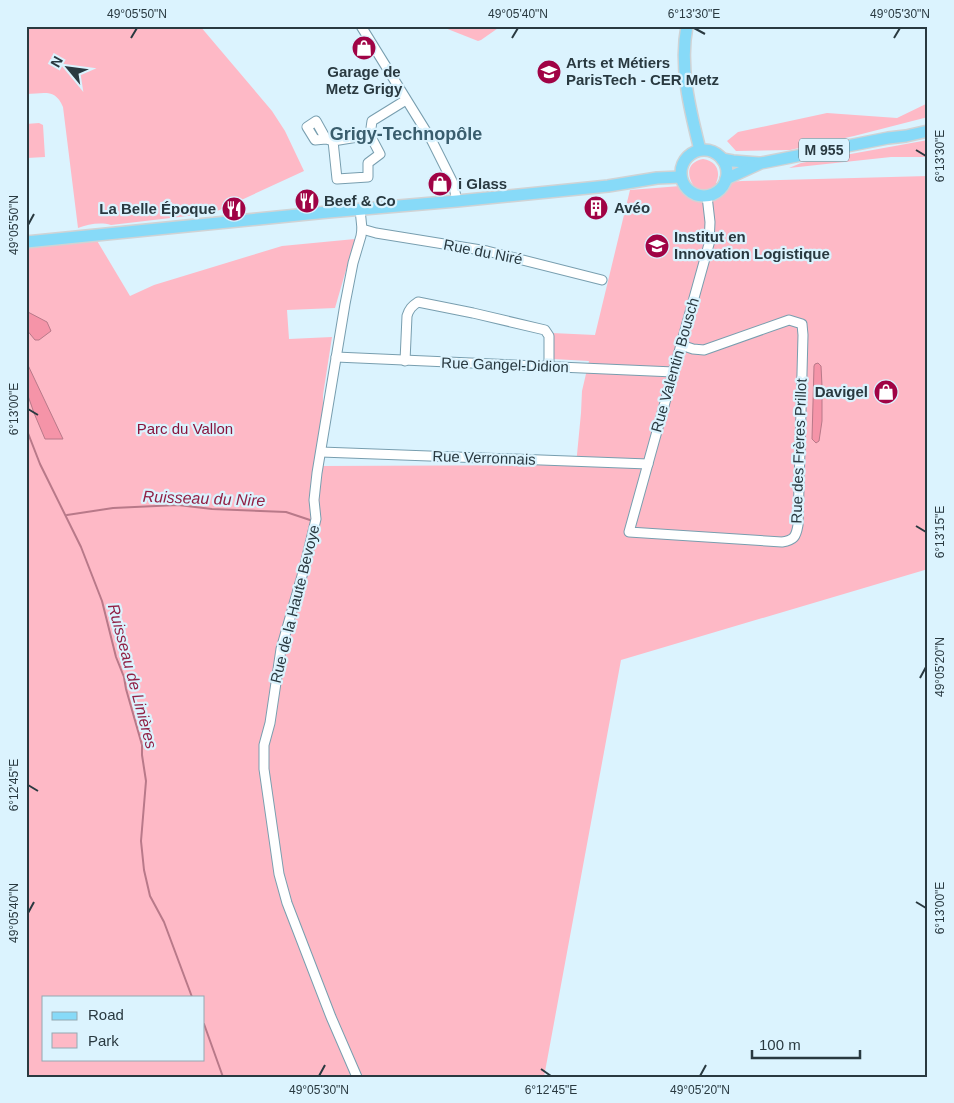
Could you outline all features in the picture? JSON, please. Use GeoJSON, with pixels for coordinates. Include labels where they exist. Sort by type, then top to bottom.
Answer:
{"type":"FeatureCollection","features":[{"type":"Feature","properties":{"kind":"main road"},"geometry":{"type":"LineString","coordinates":[[687,26],[684,46],[684,73],[700,150]]}},
{"type":"Feature","properties":{"kind":"main road","name":"M 955"},"geometry":{"type":"LineString","coordinates":[[888,138],[906,131],[928,126]]}},
{"type":"Feature","properties":{"kind":"main road","name":"M 955"},"geometry":{"type":"LineString","coordinates":[[726,179],[761,163],[928,131]]}},
{"type":"Feature","properties":{"kind":"main road"},"geometry":{"type":"LineString","coordinates":[[700,150],[712,151],[722,158],[727,168],[726,179],[724,185],[719,190],[707,196],[697,195],[688,190],[681,177],[682,165],[685,159],[700,150]]}},
{"type":"Feature","properties":{"kind":"main road","name":"M 955"},"geometry":{"type":"LineString","coordinates":[[722,158],[761,163]]}},
{"type":"Feature","properties":{"kind":"main road"},"geometry":{"type":"LineString","coordinates":[[26,242],[457,201],[608,186],[657,178],[681,177]]}},
{"type":"Feature","properties":{"kind":"street"},"geometry":{"type":"LineString","coordinates":[[361,26],[432,141],[453,183],[457,201]]}},
{"type":"Feature","properties":{"kind":"street"},"geometry":{"type":"LineString","coordinates":[[370,135],[329,140],[336,179],[368,177],[368,163],[380,154],[370,135],[372,121],[406,100]]}},
{"type":"Feature","properties":{"kind":"street","name":"Rue Valentin Bousch"},"geometry":{"type":"LineString","coordinates":[[629,532],[709,244],[710,222],[707,196]]}},
{"type":"Feature","properties":{"kind":"street","name":"Rue de la Haute Bevoye"},"geometry":{"type":"LineString","coordinates":[[356,1077],[287,903],[279,874],[264,769],[264,744],[270,722],[281,649],[316,519],[314,500],[317,473],[349,283],[362,229],[360,210]]}},
{"type":"Feature","properties":{"kind":"street","name":"Rue du Niré"},"geometry":{"type":"LineString","coordinates":[[362,229],[376,233],[487,251],[602,280]]}},
{"type":"Feature","properties":{"kind":"street"},"geometry":{"type":"LineString","coordinates":[[405,361],[407,316],[409,310],[418,302],[545,330],[549,336],[549,366]]}},
{"type":"Feature","properties":{"kind":"street","name":"Rue des Frères Prillot"},"geometry":{"type":"LineString","coordinates":[[629,532],[782,542],[790,540],[796,534],[798,525],[800,458],[802,324],[789,320],[704,350],[693,350],[681,345]]}},
{"type":"Feature","properties":{"kind":"street","name":"Rue Gangel-Didion"},"geometry":{"type":"LineString","coordinates":[[336,357],[674,372]]}},
{"type":"Feature","properties":{"kind":"street","name":"Rue Verronnais"},"geometry":{"type":"LineString","coordinates":[[321,452],[648,464]]}},
{"type":"Feature","properties":{"kind":"green space"},"geometry":{"type":"Polygon","coordinates":[[[26,26],[200,26],[272,111],[285,131],[304,171],[213,213],[111,225],[94,224],[78,228],[63,107],[56,97],[48,93],[26,94],[26,26]]]}},
{"type":"Feature","properties":{"kind":"green space"},"geometry":{"type":"Polygon","coordinates":[[[440,26],[501,26],[478,41],[440,26]]]}},
{"type":"Feature","properties":{"kind":"green space"},"geometry":{"type":"Polygon","coordinates":[[[928,103],[928,117],[790,150],[736,151],[727,141],[738,132],[827,113],[897,118],[928,103]]]}},
{"type":"Feature","properties":{"kind":"green space"},"geometry":{"type":"Polygon","coordinates":[[[39,123],[43,125],[45,157],[27,158],[26,124],[39,123]]]}},
{"type":"Feature","properties":{"kind":"green space"},"geometry":{"type":"Polygon","coordinates":[[[928,140],[928,157],[891,157],[789,168],[801,163],[928,140]]]}},
{"type":"Feature","properties":{"kind":"green space","name":"Parc du Vallon"},"geometry":{"type":"Polygon","coordinates":[[[703,159],[712,162],[718,171],[716,183],[928,176],[928,569],[621,660],[544,1077],[26,1077],[26,247],[96,239],[130,296],[154,285],[282,246],[355,239],[335,308],[287,310],[289,339],[332,337],[323,395],[322,466],[576,465],[582,391],[589,361],[553,359],[552,333],[595,335],[630,190],[693,185],[689,172],[691,165],[703,159]]]}},
{"type":"Feature","properties":{"kind":"shaded area"},"geometry":{"type":"Polygon","coordinates":[[[26,311],[47,322],[51,331],[39,340],[35,340],[26,329],[26,311]]]}},
{"type":"Feature","properties":{"kind":"shaded area"},"geometry":{"type":"Polygon","coordinates":[[[26,361],[63,439],[45,439],[26,390],[26,361]]]}},
{"type":"Feature","properties":{"kind":"shaded area"},"geometry":{"type":"Polygon","coordinates":[[[818,363],[821,366],[822,421],[819,441],[816,443],[812,439],[814,366],[818,363]]]}},
{"type":"Feature","properties":{"kind":"waterway","name":"Ruisseau de Linières"},"geometry":{"type":"LineString","coordinates":[[26,428],[40,464],[81,547],[102,601],[142,745],[146,781],[141,841],[144,870],[150,896],[164,922],[192,996]]}},
{"type":"Feature","properties":{"kind":"waterway","name":"Ruisseau du Nire"},"geometry":{"type":"LineString","coordinates":[[67,515],[113,508],[178,505],[212,509],[286,512],[310,520]]}},
{"type":"Feature","properties":{"kind":"waterway","name":"Ruisseau de Linières"},"geometry":{"type":"LineString","coordinates":[[205,1027],[223,1077]]}},
{"type":"Feature","properties":{"kind":"place","name":"Garage de Metz Grigy"},"geometry":{"type":"Point","coordinates":[364,48]}},
{"type":"Feature","properties":{"kind":"place","name":"Arts et Métiers ParisTech - CER Metz"},"geometry":{"type":"Point","coordinates":[549,72]}},
{"type":"Feature","properties":{"kind":"place","name":"i Glass"},"geometry":{"type":"Point","coordinates":[440,184]}},
{"type":"Feature","properties":{"kind":"place","name":"Beef & Co"},"geometry":{"type":"Point","coordinates":[307,201]}},
{"type":"Feature","properties":{"kind":"place","name":"Avéo"},"geometry":{"type":"Point","coordinates":[596,208]}},
{"type":"Feature","properties":{"kind":"place","name":"La Belle Époque"},"geometry":{"type":"Point","coordinates":[234,209]}},
{"type":"Feature","properties":{"kind":"place","name":"Institut en Innovation Logistique"},"geometry":{"type":"Point","coordinates":[657,246]}},
{"type":"Feature","properties":{"kind":"place","name":"Davigel"},"geometry":{"type":"Point","coordinates":[886,392]}},
{"type":"Feature","properties":{"kind":"district","name":"Grigy-Technopôle"},"geometry":{"type":"Point","coordinates":[406,134]}}]}
